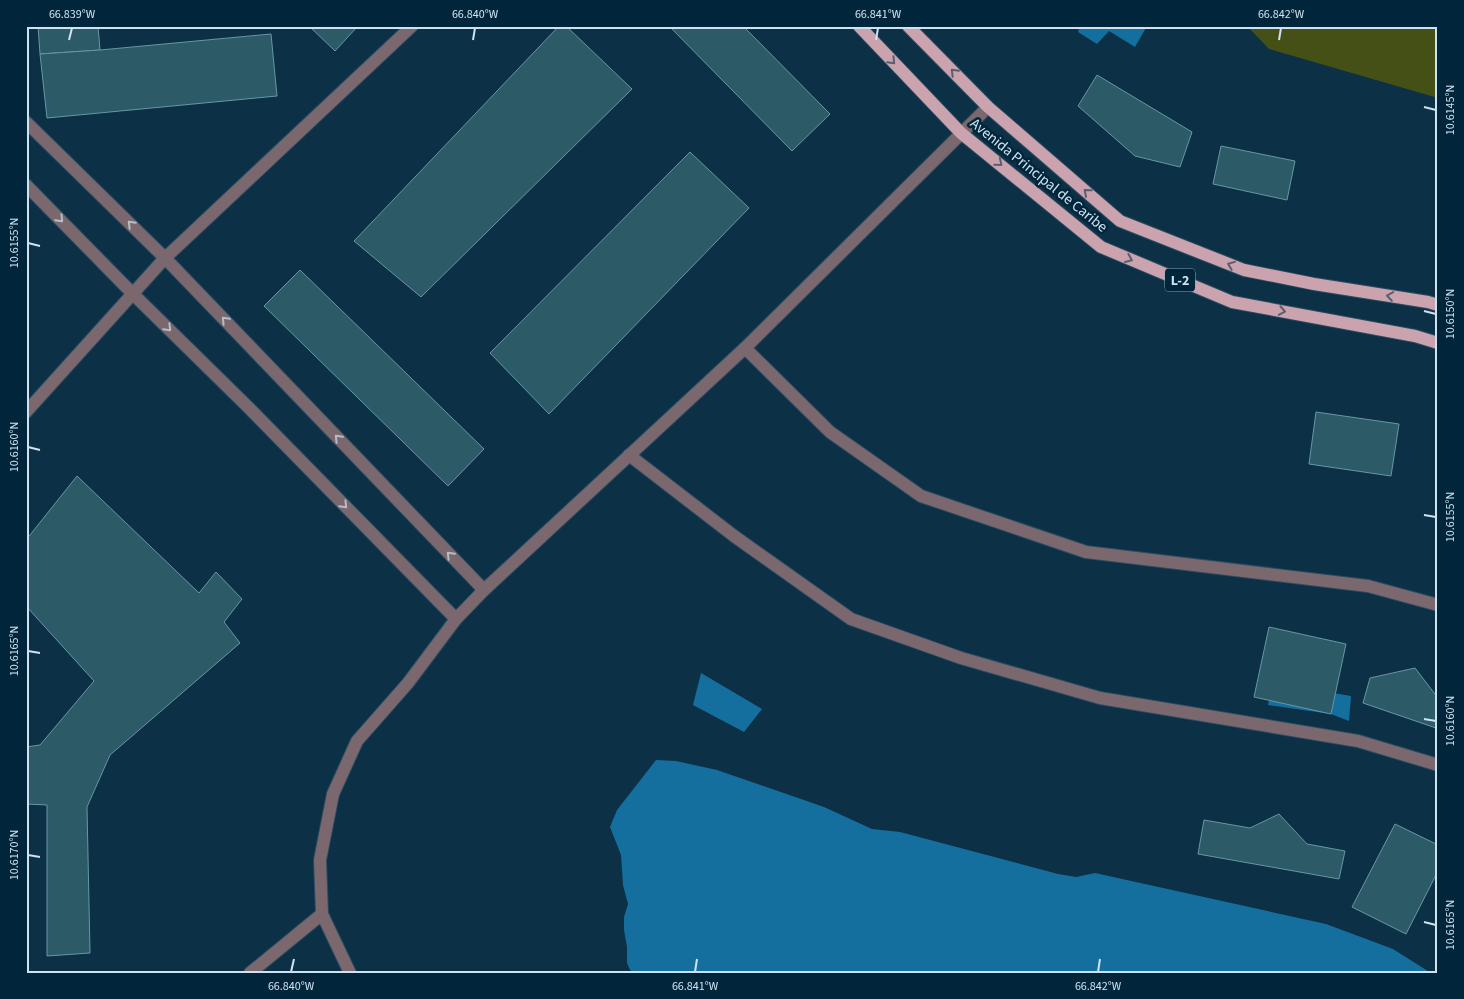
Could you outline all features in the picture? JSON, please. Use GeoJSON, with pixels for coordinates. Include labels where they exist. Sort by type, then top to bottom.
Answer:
{"type":"FeatureCollection","features":[{"type":"Feature","properties":{"kind":"main road","name":"Avenida Principal de Caribe"},"geometry":{"type":"LineString","coordinates":[[858,26],[961,133],[1101,247],[1232,302],[1415,336],[1438,343]]}},
{"type":"Feature","properties":{"kind":"main road","name":"Avenida Principal de Caribe"},"geometry":{"type":"LineString","coordinates":[[908,26],[988,107],[1120,220],[1244,270],[1438,305]]}},
{"type":"Feature","properties":{"kind":"street"},"geometry":{"type":"LineString","coordinates":[[26,412],[165,258],[412,26]]}},
{"type":"Feature","properties":{"kind":"street"},"geometry":{"type":"LineString","coordinates":[[350,973],[322,914],[320,860],[333,794],[357,741],[408,682],[456,619],[484,590],[745,348],[988,107]]}},
{"type":"Feature","properties":{"kind":"street"},"geometry":{"type":"LineString","coordinates":[[26,122],[165,258],[484,590]]}},
{"type":"Feature","properties":{"kind":"street"},"geometry":{"type":"LineString","coordinates":[[26,185],[456,619]]}},
{"type":"Feature","properties":{"kind":"street"},"geometry":{"type":"LineString","coordinates":[[745,348],[830,432],[921,496],[1086,552],[1368,586],[1438,604]]}},
{"type":"Feature","properties":{"kind":"street"},"geometry":{"type":"LineString","coordinates":[[630,455],[734,536],[852,619],[961,658],[1100,698],[1358,741],[1438,765]]}},
{"type":"Feature","properties":{"kind":"street"},"geometry":{"type":"LineString","coordinates":[[250,973],[322,914]]}},
{"type":"Feature","properties":{"kind":"green space"},"geometry":{"type":"Polygon","coordinates":[[[1247,26],[1438,26],[1438,98],[1269,49],[1247,26]]]}},
{"type":"Feature","properties":{"kind":"water"},"geometry":{"type":"Polygon","coordinates":[[[1080,26],[1147,26],[1135,47],[1109,31],[1097,44],[1078,32],[1080,26]]]}},
{"type":"Feature","properties":{"kind":"water"},"geometry":{"type":"Polygon","coordinates":[[[701,673],[762,709],[744,732],[693,705],[701,673]]]}},
{"type":"Feature","properties":{"kind":"water"},"geometry":{"type":"Polygon","coordinates":[[[1272,683],[1351,696],[1349,721],[1331,714],[1268,705],[1272,683]]]}},
{"type":"Feature","properties":{"kind":"water"},"geometry":{"type":"Polygon","coordinates":[[[656,760],[676,761],[717,770],[824,807],[872,829],[900,832],[1058,874],[1076,877],[1095,873],[1326,924],[1393,949],[1431,973],[635,973],[630,970],[627,963],[624,917],[628,904],[623,885],[621,855],[610,827],[617,810],[656,760]]]}},
{"type":"Feature","properties":{"kind":"building"},"geometry":{"type":"Polygon","coordinates":[[[38,26],[98,26],[100,50],[40,54],[38,26]]]}},
{"type":"Feature","properties":{"kind":"building"},"geometry":{"type":"Polygon","coordinates":[[[309,26],[358,26],[335,51],[309,26]]]}},
{"type":"Feature","properties":{"kind":"building"},"geometry":{"type":"Polygon","coordinates":[[[559,26],[566,26],[632,89],[421,297],[354,241],[559,26]]]}},
{"type":"Feature","properties":{"kind":"building"},"geometry":{"type":"Polygon","coordinates":[[[669,26],[743,26],[830,114],[792,151],[669,26]]]}},
{"type":"Feature","properties":{"kind":"building"},"geometry":{"type":"Polygon","coordinates":[[[271,34],[277,96],[47,118],[40,54],[271,34]]]}},
{"type":"Feature","properties":{"kind":"building"},"geometry":{"type":"Polygon","coordinates":[[[1097,75],[1192,132],[1180,167],[1135,156],[1078,106],[1097,75]]]}},
{"type":"Feature","properties":{"kind":"building"},"geometry":{"type":"Polygon","coordinates":[[[1221,146],[1295,161],[1287,200],[1213,184],[1221,146]]]}},
{"type":"Feature","properties":{"kind":"building"},"geometry":{"type":"Polygon","coordinates":[[[690,152],[749,208],[549,414],[490,353],[690,152]]]}},
{"type":"Feature","properties":{"kind":"building"},"geometry":{"type":"Polygon","coordinates":[[[300,270],[484,449],[448,486],[264,306],[300,270]]]}},
{"type":"Feature","properties":{"kind":"building"},"geometry":{"type":"Polygon","coordinates":[[[1316,412],[1399,424],[1391,476],[1309,464],[1316,412]]]}},
{"type":"Feature","properties":{"kind":"building"},"geometry":{"type":"Polygon","coordinates":[[[77,476],[199,593],[216,572],[242,599],[224,622],[240,643],[110,755],[87,807],[90,953],[47,956],[47,805],[26,804],[26,747],[40,745],[94,681],[26,606],[26,540],[77,476]]]}},
{"type":"Feature","properties":{"kind":"building"},"geometry":{"type":"Polygon","coordinates":[[[1269,627],[1346,644],[1331,714],[1254,697],[1269,627]]]}},
{"type":"Feature","properties":{"kind":"building"},"geometry":{"type":"Polygon","coordinates":[[[1415,668],[1438,698],[1436,728],[1363,703],[1370,678],[1415,668]]]}},
{"type":"Feature","properties":{"kind":"building"},"geometry":{"type":"Polygon","coordinates":[[[1279,814],[1307,844],[1345,851],[1339,879],[1198,854],[1204,820],[1250,828],[1279,814]]]}},
{"type":"Feature","properties":{"kind":"building"},"geometry":{"type":"Polygon","coordinates":[[[1395,824],[1438,845],[1438,871],[1406,934],[1352,907],[1395,824]]]}}]}
